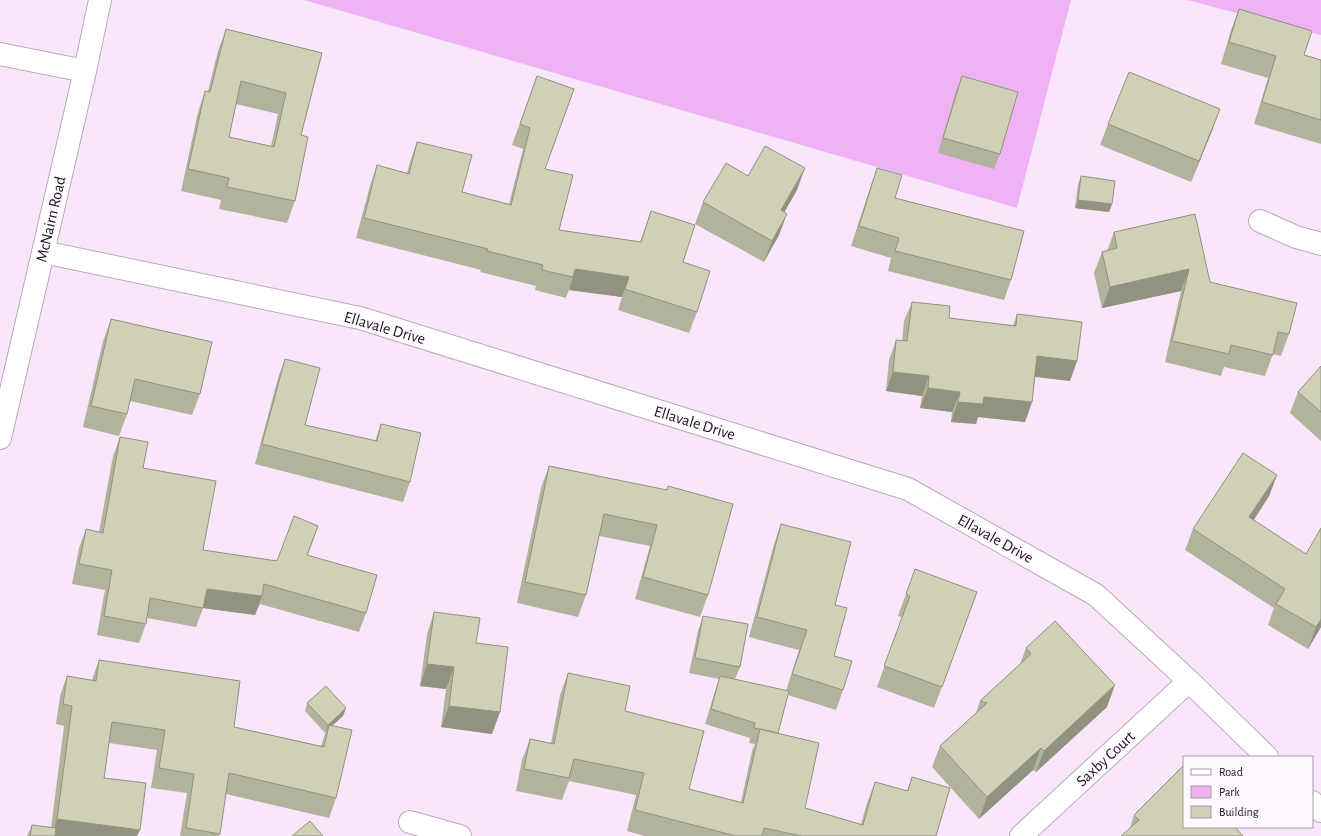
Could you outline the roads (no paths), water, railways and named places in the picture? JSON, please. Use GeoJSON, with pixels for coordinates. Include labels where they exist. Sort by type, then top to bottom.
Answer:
{"type":"FeatureCollection","features":[{"type":"Feature","properties":{"kind":"street","name":"McNairn Road"},"geometry":{"type":"LineString","coordinates":[[0,438],[100,0]]}},
{"type":"Feature","properties":{"kind":"street"},"geometry":{"type":"LineString","coordinates":[[0,54],[85,71]]}},
{"type":"Feature","properties":{"kind":"street"},"geometry":{"type":"LineString","coordinates":[[1260,220],[1296,237],[1321,244]]}},
{"type":"Feature","properties":{"kind":"street","name":"Ellavale Drive"},"geometry":{"type":"LineString","coordinates":[[43,252],[360,318],[908,489],[1096,595],[1189,680],[1265,756]]}},
{"type":"Feature","properties":{"kind":"street","name":"Saxby Court"},"geometry":{"type":"LineString","coordinates":[[1021,836],[1189,680]]}},
{"type":"Feature","properties":{"kind":"street"},"geometry":{"type":"LineString","coordinates":[[1313,803],[1321,811]]}},
{"type":"Feature","properties":{"kind":"street"},"geometry":{"type":"LineString","coordinates":[[410,822],[460,836]]}}]}
